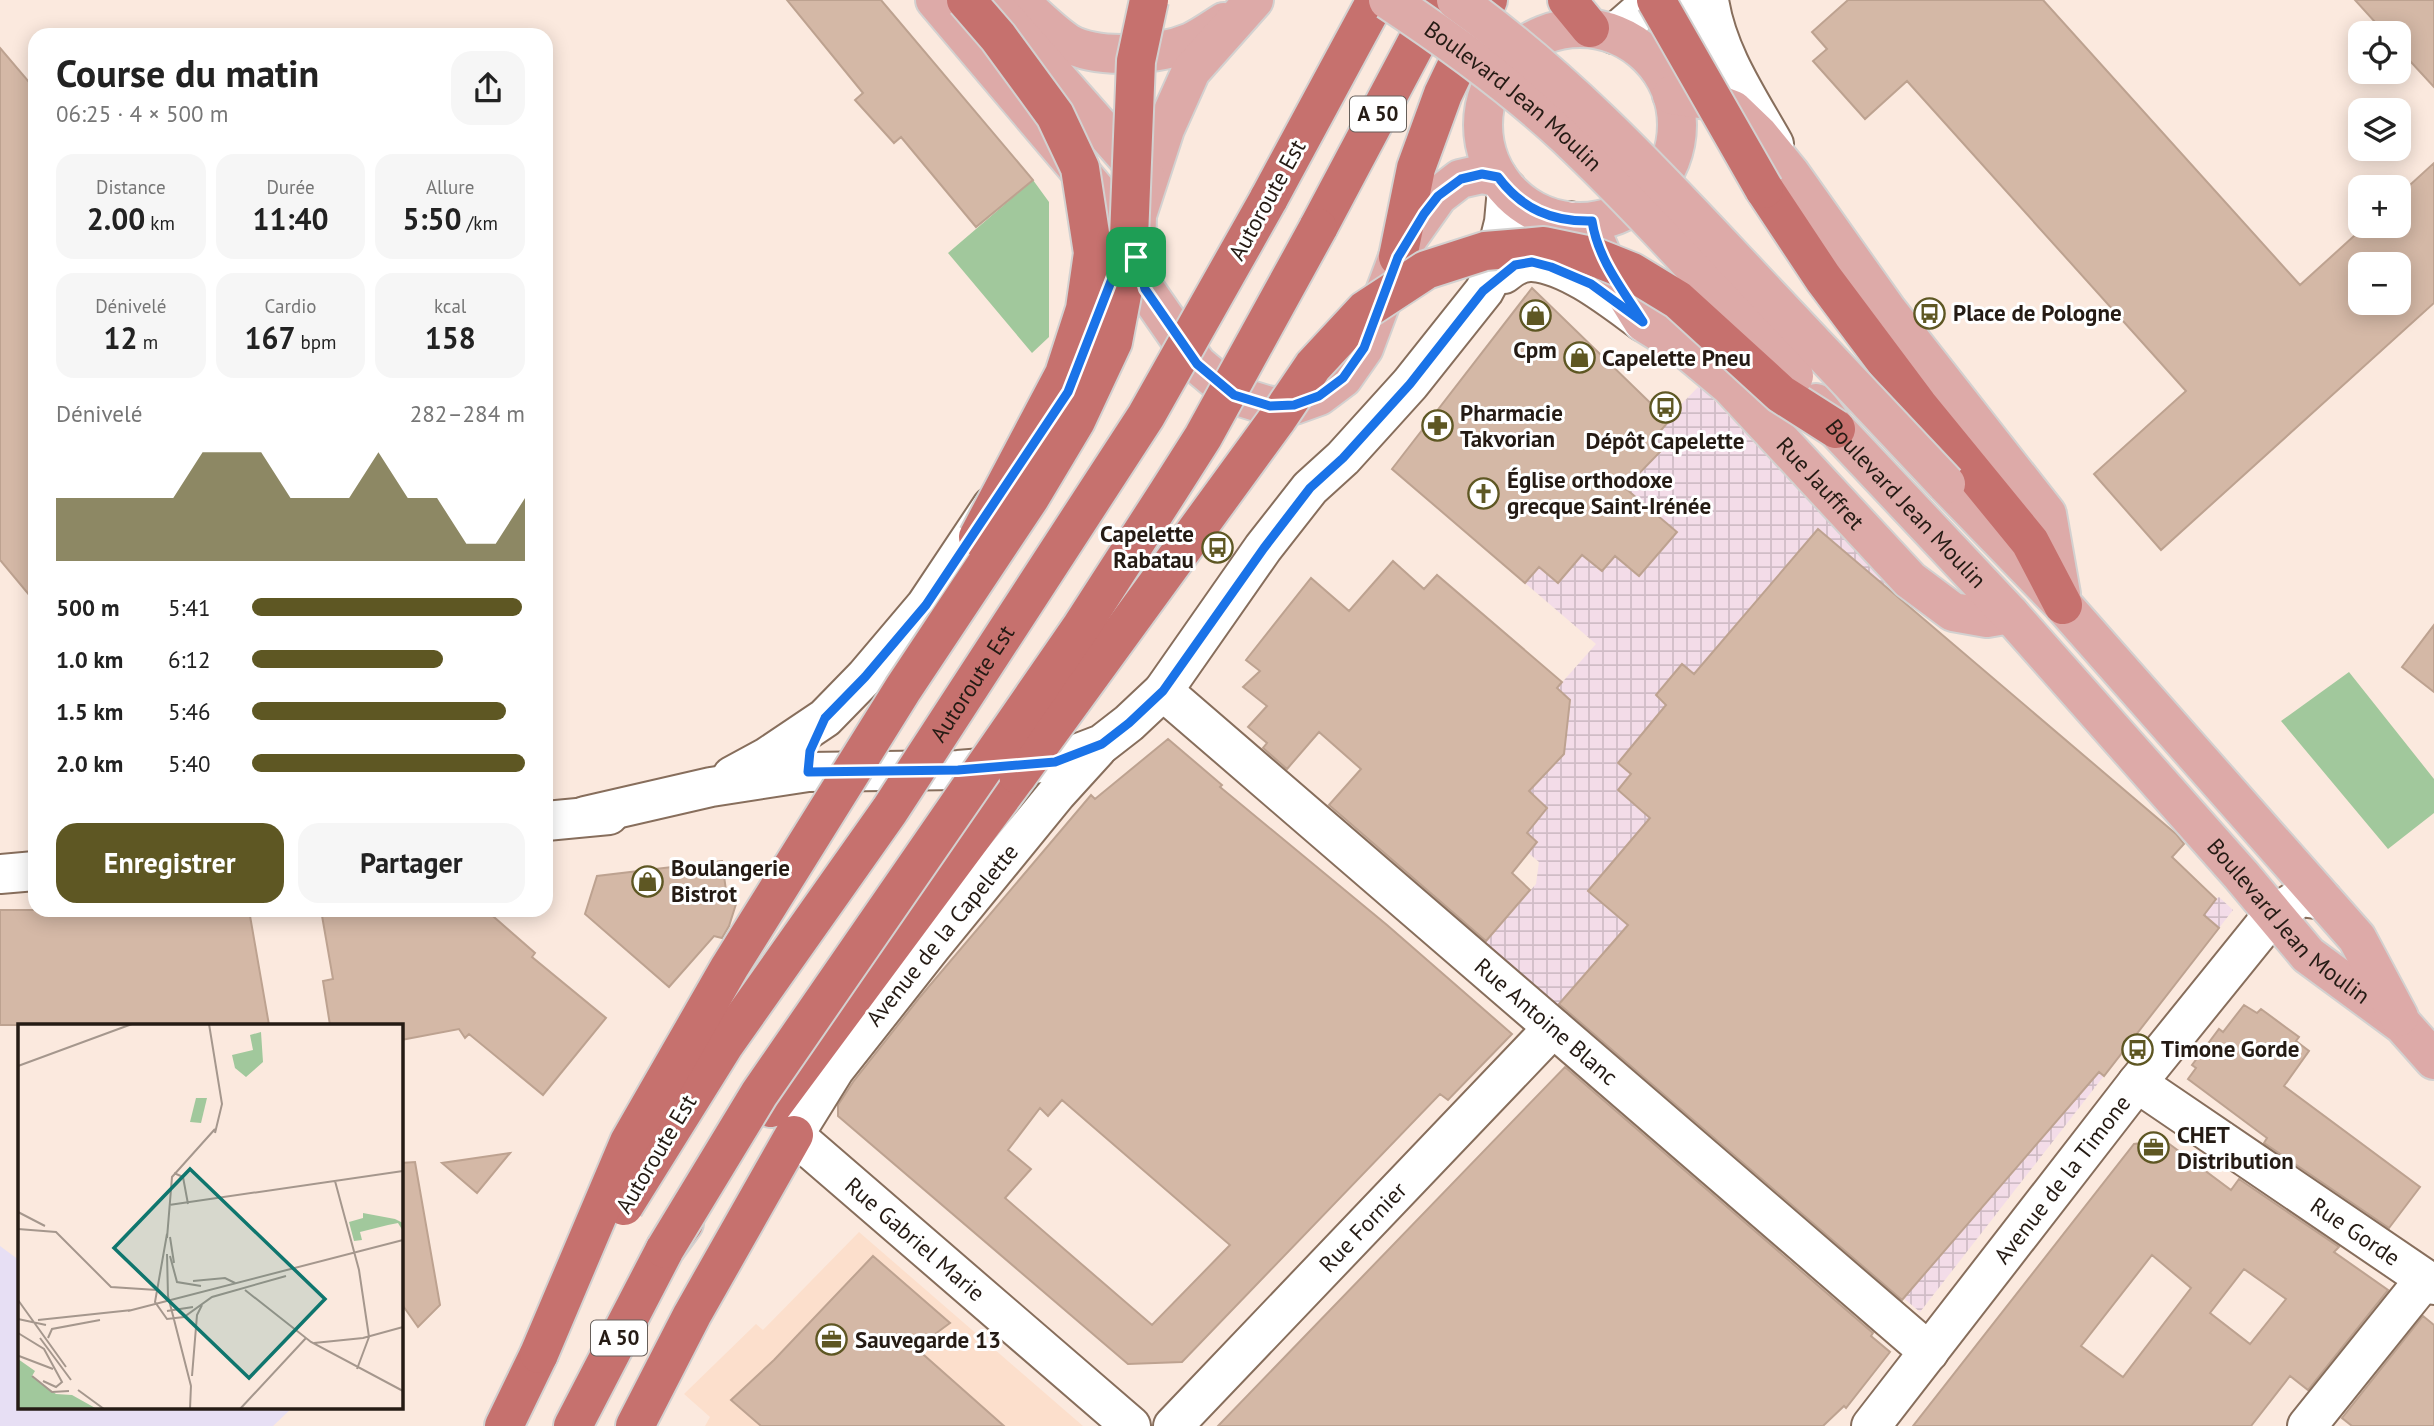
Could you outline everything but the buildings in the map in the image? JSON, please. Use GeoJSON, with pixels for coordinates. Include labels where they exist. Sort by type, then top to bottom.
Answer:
{"type":"FeatureCollection","features":[{"type":"Feature","properties":{"kind":"highway"},"geometry":{"type":"LineString","coordinates":[[904,689],[919,650],[1064,374],[1085,309],[1093,253],[1080,168],[1055,115],[998,37],[966,0]]}},
{"type":"Feature","properties":{"kind":"highway"},"geometry":{"type":"LineString","coordinates":[[539,1354],[629,1142],[729,968],[904,689],[1030,498],[1076,421],[1114,342],[1128,263],[1136,61],[1149,0]]}},
{"type":"Feature","properties":{"kind":"highway","name":"Autoroute Est"},"geometry":{"type":"LineString","coordinates":[[504,1426],[539,1354],[648,1165],[725,1044],[890,810],[1146,416],[1268,200],[1376,0]]}},
{"type":"Feature","properties":{"kind":"highway","name":"A 50"},"geometry":{"type":"LineString","coordinates":[[573,1426],[665,1249],[759,1094],[1081,626],[1203,437],[1439,0]]}},
{"type":"Feature","properties":{"kind":"highway"},"geometry":{"type":"LineString","coordinates":[[1398,257],[1416,168],[1443,94],[1488,0]]}},
{"type":"Feature","properties":{"kind":"highway"},"geometry":{"type":"LineString","coordinates":[[1655,0],[1777,181],[1823,278],[1918,405],[2031,542],[2063,605]]}},
{"type":"Feature","properties":{"kind":"highway"},"geometry":{"type":"LineString","coordinates":[[665,1249],[1096,670],[1313,366],[1365,310],[1426,270],[1485,251],[1545,246],[1592,256],[1632,272],[1678,300],[1735,349],[1781,394],[1836,429]]}},
{"type":"Feature","properties":{"kind":"highway"},"geometry":{"type":"LineString","coordinates":[[635,1426],[692,1315],[794,1135]]}},
{"type":"Feature","properties":{"kind":"main road"},"geometry":{"type":"LineString","coordinates":[[935,0],[1100,195],[1136,257],[1145,289],[1197,364],[1234,395],[1270,406],[1294,405],[1319,396],[1343,378],[1364,348],[1398,257],[1409,237],[1438,196],[1461,179],[1482,174],[1502,183],[1542,215],[1581,221],[1609,217],[1632,206],[1652,190],[1666,169],[1675,145],[1677,120],[1666,82],[1648,55],[1593,19],[1568,29],[1547,33],[1520,50],[1498,74],[1489,93],[1484,114],[1488,157],[1502,183]]}},
{"type":"Feature","properties":{"kind":"main road"},"geometry":{"type":"LineString","coordinates":[[989,0],[1148,180]]}},
{"type":"Feature","properties":{"kind":"main road"},"geometry":{"type":"LineString","coordinates":[[1018,0],[1069,44],[1090,51],[1119,53],[1160,51],[1191,41],[1247,6]]}},
{"type":"Feature","properties":{"kind":"main road","name":"Boulevard Jean Moulin"},"geometry":{"type":"LineString","coordinates":[[1388,0],[1483,65],[1564,135],[1629,198],[1794,376],[1836,429],[2010,614],[2308,955],[2403,1025],[2434,1060]]}},
{"type":"Feature","properties":{"kind":"main road","name":"Boulevard Jean Moulin"},"geometry":{"type":"LineString","coordinates":[[1456,0],[1497,29],[1599,118],[2063,605],[2357,938],[2403,1025]]}},
{"type":"Feature","properties":{"kind":"main road"},"geometry":{"type":"LineString","coordinates":[[1136,257],[1137,215],[1164,129],[1191,71],[1247,6]]}},
{"type":"Feature","properties":{"kind":"main road"},"geometry":{"type":"LineString","coordinates":[[1666,82],[1733,110],[1759,135],[1777,181]]}},
{"type":"Feature","properties":{"kind":"main road","name":"Rue Jauffret"},"geometry":{"type":"LineString","coordinates":[[1581,221],[1595,239],[1603,258],[1643,322],[1682,346],[1731,387],[1910,580],[1953,612],[1987,618],[2010,614]]}},
{"type":"Feature","properties":{"kind":"street"},"geometry":{"type":"LineString","coordinates":[[1593,19],[1655,0]]}},
{"type":"Feature","properties":{"kind":"street"},"geometry":{"type":"LineString","coordinates":[[1707,0],[1724,54],[1777,181]]}},
{"type":"Feature","properties":{"kind":"street"},"geometry":{"type":"LineString","coordinates":[[1666,82],[1666,47],[1707,0]]}},
{"type":"Feature","properties":{"kind":"street","name":"Avenue de la Capelette"},"geometry":{"type":"LineString","coordinates":[[1483,291],[1499,244],[1502,183]]}},
{"type":"Feature","properties":{"kind":"street","name":"Avenue de la Capelette"},"geometry":{"type":"LineString","coordinates":[[794,1135],[835,1069],[908,976],[1057,793],[1102,744],[1163,691],[1310,488],[1343,458],[1410,384],[1483,291],[1508,246],[1545,228],[1581,221]]}},
{"type":"Feature","properties":{"kind":"street"},"geometry":{"type":"LineString","coordinates":[[711,787],[767,757],[825,718],[865,677],[926,605],[1068,392],[1117,266],[1136,257]]}},
{"type":"Feature","properties":{"kind":"street","name":"Rue Jauffret"},"geometry":{"type":"LineString","coordinates":[[1483,291],[1515,265],[1532,262],[1591,284],[1643,322]]}},
{"type":"Feature","properties":{"kind":"street","name":"Rue Antoine Blanc"},"geometry":{"type":"LineString","coordinates":[[1163,691],[1929,1352]]}},
{"type":"Feature","properties":{"kind":"street"},"geometry":{"type":"LineString","coordinates":[[807,786],[810,751],[825,718]]}},
{"type":"Feature","properties":{"kind":"street","name":"Avenue de la Capelette"},"geometry":{"type":"LineString","coordinates":[[585,816],[711,787],[807,786],[1055,762],[1102,744]]}},
{"type":"Feature","properties":{"kind":"street","name":"Avenue de la Capelette"},"geometry":{"type":"LineString","coordinates":[[553,820],[585,816],[706,811],[807,786]]}},
{"type":"Feature","properties":{"kind":"street"},"geometry":{"type":"LineString","coordinates":[[0,874],[28,872]]}},
{"type":"Feature","properties":{"kind":"street","name":"Avenue de la Timone"},"geometry":{"type":"LineString","coordinates":[[1871,1426],[2137,1083],[2274,915],[2301,897],[2323,900]]}},
{"type":"Feature","properties":{"kind":"street","name":"Rue Fornier"},"geometry":{"type":"LineString","coordinates":[[1173,1426],[1553,1028]]}},
{"type":"Feature","properties":{"kind":"street","name":"Rue Gorde"},"geometry":{"type":"LineString","coordinates":[[2137,1083],[2430,1282]]}},
{"type":"Feature","properties":{"kind":"street","name":"Rue Gabriel Marie"},"geometry":{"type":"LineString","coordinates":[[794,1135],[1130,1426]]}},
{"type":"Feature","properties":{"kind":"street"},"geometry":{"type":"LineString","coordinates":[[2307,1426],[2430,1282]]}},
{"type":"Feature","properties":{"kind":"shaded area","name":"Dépôt Capelette"},"geometry":{"type":"Polygon","coordinates":[[[1700,385],[1871,567],[1902,593],[1899,598],[2185,842],[2172,857],[2216,899],[2219,897],[2233,910],[1920,1312],[1484,943],[1536,884],[1539,862],[1518,844],[1482,773],[1596,644],[1525,583],[1669,422],[1667,419],[1700,385]]]}},
{"type":"Feature","properties":{"kind":"shaded area"},"geometry":{"type":"Polygon","coordinates":[[[859,1232],[1083,1426],[705,1426],[710,1417],[684,1394],[756,1324],[763,1330],[859,1232]]]}},
{"type":"Feature","properties":{"kind":"shaded area"},"geometry":{"type":"Polygon","coordinates":[[[0,1246],[18,1259],[18,1408],[292,1408],[273,1426],[0,1426],[0,1246]]]}},
{"type":"Feature","properties":{"kind":"green space"},"geometry":{"type":"Polygon","coordinates":[[[1033,180],[1049,202],[1049,337],[1032,353],[948,253],[1033,180]]]}},
{"type":"Feature","properties":{"kind":"green space"},"geometry":{"type":"Polygon","coordinates":[[[2349,672],[2434,779],[2434,813],[2388,849],[2281,721],[2349,672]]]}},
{"type":"Feature","properties":{"kind":"place","name":"Place de Pologne"},"geometry":{"type":"Point","coordinates":[1930,313]}},
{"type":"Feature","properties":{"kind":"place","name":"Cpm"},"geometry":{"type":"Point","coordinates":[1535,316]}},
{"type":"Feature","properties":{"kind":"place","name":"Capelette Pneu"},"geometry":{"type":"Point","coordinates":[1579,358]}},
{"type":"Feature","properties":{"kind":"place","name":"Dépôt Capelette"},"geometry":{"type":"Point","coordinates":[1665,407]}},
{"type":"Feature","properties":{"kind":"place","name":"Pharmacie Takvorian"},"geometry":{"type":"Point","coordinates":[1437,426]}},
{"type":"Feature","properties":{"kind":"place","name":"Église orthodoxe grecque Saint-Irénée"},"geometry":{"type":"Point","coordinates":[1484,493]}},
{"type":"Feature","properties":{"kind":"place","name":"Capelette Rabatau"},"geometry":{"type":"Point","coordinates":[1217,547]}},
{"type":"Feature","properties":{"kind":"place","name":"Boulangerie Bistrot"},"geometry":{"type":"Point","coordinates":[648,881]}},
{"type":"Feature","properties":{"kind":"place","name":"Timone Gorde"},"geometry":{"type":"Point","coordinates":[2138,1049]}},
{"type":"Feature","properties":{"kind":"place","name":"CHET Distribution"},"geometry":{"type":"Point","coordinates":[2154,1148]}},
{"type":"Feature","properties":{"kind":"place","name":"Sauvegarde 13"},"geometry":{"type":"Point","coordinates":[832,1340]}},
{"type":"Feature","properties":{"kind":"route"},"geometry":{"type":"LineString","coordinates":[[1482,174],[1498,177],[1507,189],[1542,215],[1569,222],[1592,221],[1595,239],[1603,258],[1643,322],[1591,284],[1532,262],[1515,265],[1483,291],[1410,384],[1343,458],[1310,488],[1163,691],[1102,744],[1055,762],[958,770],[808,772],[810,751],[825,718],[865,677],[926,605],[1068,392],[1117,266],[1136,257],[1145,289],[1197,364],[1234,395],[1270,406],[1294,405],[1319,396],[1343,378],[1364,348],[1398,257],[1424,214],[1438,196],[1461,179],[1482,174]]}}]}
